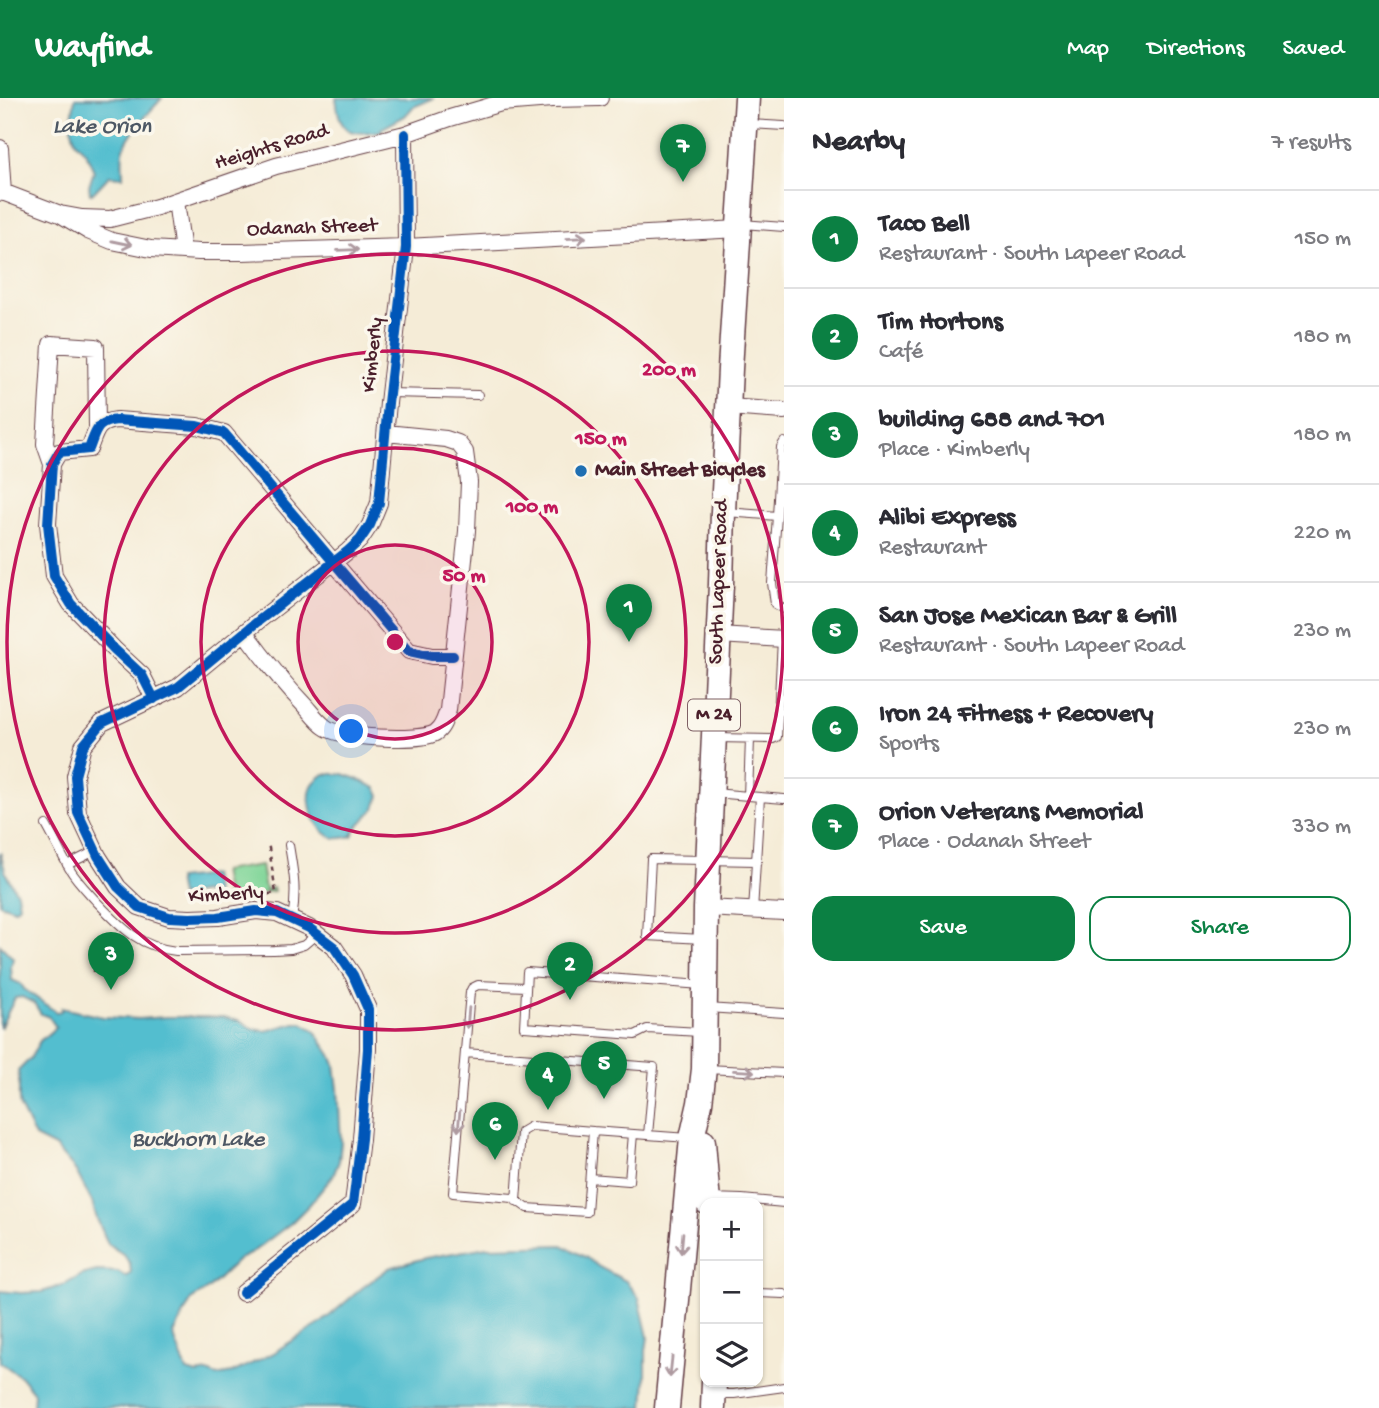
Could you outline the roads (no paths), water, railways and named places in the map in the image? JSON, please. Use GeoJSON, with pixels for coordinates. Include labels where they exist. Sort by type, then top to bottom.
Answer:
{"type":"FeatureCollection","features":[{"type":"Feature","properties":{"kind":"main road","name":"M 24"},"geometry":{"type":"LineString","coordinates":[[739,226],[747,98]]}},
{"type":"Feature","properties":{"kind":"main road","name":"South Lapeer Road"},"geometry":{"type":"LineString","coordinates":[[667,1408],[692,1138],[704,1069],[706,908],[713,738],[739,226]]}},
{"type":"Feature","properties":{"kind":"main road","name":"South Lapeer Road"},"geometry":{"type":"LineString","coordinates":[[700,1103],[708,1198]]}},
{"type":"Feature","properties":{"kind":"street","name":"Heights Road"},"geometry":{"type":"LineString","coordinates":[[2,192],[60,214],[110,219],[176,201],[302,158],[405,134],[501,103],[600,98]]}},
{"type":"Feature","properties":{"kind":"street","name":"Kimberly"},"geometry":{"type":"LineString","coordinates":[[243,1293],[353,1204],[367,1063],[368,1009],[353,975],[334,947],[309,928],[292,920],[277,914],[256,911],[218,917],[169,917],[139,907],[118,887],[95,851],[78,813],[75,776],[83,746],[102,723],[178,687],[333,563],[360,540],[370,525],[379,503],[406,247],[405,134]]}},
{"type":"Feature","properties":{"kind":"street"},"geometry":{"type":"LineString","coordinates":[[0,148],[2,192]]}},
{"type":"Feature","properties":{"kind":"street"},"geometry":{"type":"LineString","coordinates":[[176,201],[183,251]]}},
{"type":"Feature","properties":{"kind":"street","name":"Odanah Street"},"geometry":{"type":"LineString","coordinates":[[60,214],[88,231],[112,241],[151,249],[183,251],[406,247],[739,226]]}},
{"type":"Feature","properties":{"kind":"street"},"geometry":{"type":"LineString","coordinates":[[52,464],[59,452],[89,449],[97,427],[96,347],[51,344],[46,443],[52,464],[48,524],[54,576],[71,604],[142,675],[154,699]]}},
{"type":"Feature","properties":{"kind":"street"},"geometry":{"type":"LineString","coordinates":[[728,407],[784,411]]}},
{"type":"Feature","properties":{"kind":"street"},"geometry":{"type":"LineString","coordinates":[[97,427],[117,419],[197,426],[224,433],[408,651],[432,656],[453,656]]}},
{"type":"Feature","properties":{"kind":"street"},"geometry":{"type":"LineString","coordinates":[[244,633],[268,664],[327,729],[356,736],[424,737],[437,732],[444,724],[448,710],[467,531],[469,482],[465,452],[458,443],[446,439],[386,433]]}},
{"type":"Feature","properties":{"kind":"street"},"geometry":{"type":"LineString","coordinates":[[719,635],[783,639]]}},
{"type":"Feature","properties":{"kind":"street"},"geometry":{"type":"LineString","coordinates":[[706,908],[784,912]]}},
{"type":"Feature","properties":{"kind":"lane"},"geometry":{"type":"LineString","coordinates":[[746,124],[784,126]]}},
{"type":"Feature","properties":{"kind":"lane"},"geometry":{"type":"LineString","coordinates":[[739,226],[784,227]]}},
{"type":"Feature","properties":{"kind":"lane"},"geometry":{"type":"LineString","coordinates":[[389,393],[478,395]]}},
{"type":"Feature","properties":{"kind":"lane"},"geometry":{"type":"LineString","coordinates":[[784,442],[781,447],[772,583],[775,604],[784,609]]}},
{"type":"Feature","properties":{"kind":"lane"},"geometry":{"type":"LineString","coordinates":[[723,512],[777,516]]}},
{"type":"Feature","properties":{"kind":"lane"},"geometry":{"type":"LineString","coordinates":[[713,738],[777,737],[783,639]]}},
{"type":"Feature","properties":{"kind":"lane"},"geometry":{"type":"LineString","coordinates":[[748,796],[750,739]]}},
{"type":"Feature","properties":{"kind":"lane"},"geometry":{"type":"LineString","coordinates":[[711,793],[784,799]]}},
{"type":"Feature","properties":{"kind":"lane"},"geometry":{"type":"LineString","coordinates":[[753,911],[760,797]]}},
{"type":"Feature","properties":{"kind":"lane"},"geometry":{"type":"LineString","coordinates":[[47,825],[67,865],[88,892],[126,931],[148,945],[176,951],[274,950],[304,945],[317,934]]}},
{"type":"Feature","properties":{"kind":"lane"},"geometry":{"type":"LineString","coordinates":[[289,845],[295,884],[292,920]]}},
{"type":"Feature","properties":{"kind":"lane"},"geometry":{"type":"LineString","coordinates":[[67,865],[95,851]]}},
{"type":"Feature","properties":{"kind":"lane"},"geometry":{"type":"LineString","coordinates":[[706,939],[647,936],[651,859],[757,861]]}},
{"type":"Feature","properties":{"kind":"lane"},"geometry":{"type":"LineString","coordinates":[[705,1008],[647,1028],[635,1035],[523,1027],[527,972],[705,1008],[784,1013]]}},
{"type":"Feature","properties":{"kind":"lane"},"geometry":{"type":"LineString","coordinates":[[526,987],[475,986],[470,992],[453,1193],[513,1198],[527,1208],[587,1212],[593,1131]]}},
{"type":"Feature","properties":{"kind":"lane"},"geometry":{"type":"LineString","coordinates":[[464,1053],[653,1067],[648,1135]]}},
{"type":"Feature","properties":{"kind":"lane"},"geometry":{"type":"LineString","coordinates":[[704,1069],[784,1073]]}},
{"type":"Feature","properties":{"kind":"lane"},"geometry":{"type":"LineString","coordinates":[[516,1201],[521,1132],[531,1126],[692,1138]]}},
{"type":"Feature","properties":{"kind":"lane"},"geometry":{"type":"LineString","coordinates":[[590,1178],[629,1181],[633,1134]]}},
{"type":"Feature","properties":{"kind":"lane"},"geometry":{"type":"LineString","coordinates":[[763,1201],[784,1203]]}},
{"type":"Feature","properties":{"kind":"lane"},"geometry":{"type":"LineString","coordinates":[[763,1293],[784,1294]]}},
{"type":"Feature","properties":{"kind":"lane"},"geometry":{"type":"LineString","coordinates":[[714,1395],[784,1387]]}},
{"type":"Feature","properties":{"kind":"water","name":"Lake Orion"},"geometry":{"type":"Polygon","coordinates":[[[75,98],[162,98],[131,135],[124,148],[123,177],[109,176],[93,193],[90,193],[89,186],[94,171],[86,153],[75,141],[71,126],[75,98]]]}},
{"type":"Feature","properties":{"kind":"water"},"geometry":{"type":"Polygon","coordinates":[[[336,98],[434,98],[413,107],[405,116],[381,129],[382,131],[361,133],[348,130],[344,126],[336,98]]]}},
{"type":"Feature","properties":{"kind":"water"},"geometry":{"type":"Polygon","coordinates":[[[324,774],[343,774],[355,778],[376,788],[380,795],[375,808],[352,836],[337,838],[329,835],[314,817],[310,793],[314,783],[324,774]]]}},
{"type":"Feature","properties":{"kind":"water"},"geometry":{"type":"Polygon","coordinates":[[[0,852],[6,874],[17,893],[19,905],[15,909],[0,904],[0,852]]]}},
{"type":"Feature","properties":{"kind":"water"},"geometry":{"type":"Polygon","coordinates":[[[212,875],[215,893],[180,896],[177,879],[212,875]]]}},
{"type":"Feature","properties":{"kind":"water","name":"Buckhorn Lake"},"geometry":{"type":"Polygon","coordinates":[[[0,945],[13,958],[12,980],[56,1012],[61,1011],[61,1008],[103,1017],[139,1019],[224,1017],[265,1031],[302,1023],[314,1030],[331,1055],[338,1089],[341,1142],[339,1161],[333,1176],[291,1223],[250,1254],[239,1259],[208,1289],[191,1300],[174,1334],[187,1371],[197,1374],[208,1372],[216,1376],[232,1373],[274,1353],[320,1324],[389,1268],[425,1258],[487,1247],[562,1245],[626,1281],[639,1298],[648,1337],[644,1408],[33,1408],[34,1393],[21,1377],[0,1362],[0,1291],[42,1292],[97,1271],[118,1272],[126,1277],[131,1273],[130,1264],[124,1255],[108,1244],[92,1202],[76,1171],[55,1147],[35,1137],[20,1107],[18,1071],[30,1059],[40,1041],[56,1027],[49,1017],[41,1014],[34,1003],[22,997],[15,998],[0,1028],[0,945]]]}},
{"type":"Feature","properties":{"kind":"place","name":"Orion Veterans Memorial"},"geometry":{"type":"Point","coordinates":[683,182]}},
{"type":"Feature","properties":{"kind":"place","name":"Main Street Bicycles"},"geometry":{"type":"Point","coordinates":[581,471]}},
{"type":"Feature","properties":{"kind":"place","name":"Taco Bell"},"geometry":{"type":"Point","coordinates":[629,642]}},
{"type":"Feature","properties":{"kind":"place","name":"building 688 and 701"},"geometry":{"type":"Point","coordinates":[111,990]}},
{"type":"Feature","properties":{"kind":"place","name":"Tim Hortons"},"geometry":{"type":"Point","coordinates":[570,1000]}},
{"type":"Feature","properties":{"kind":"place","name":"San Jose Mexican Bar & Grill"},"geometry":{"type":"Point","coordinates":[604,1099]}},
{"type":"Feature","properties":{"kind":"place","name":"Alibi Express"},"geometry":{"type":"Point","coordinates":[548,1110]}},
{"type":"Feature","properties":{"kind":"place","name":"Iron 24 Fitness + Recovery"},"geometry":{"type":"Point","coordinates":[495,1160]}}]}
